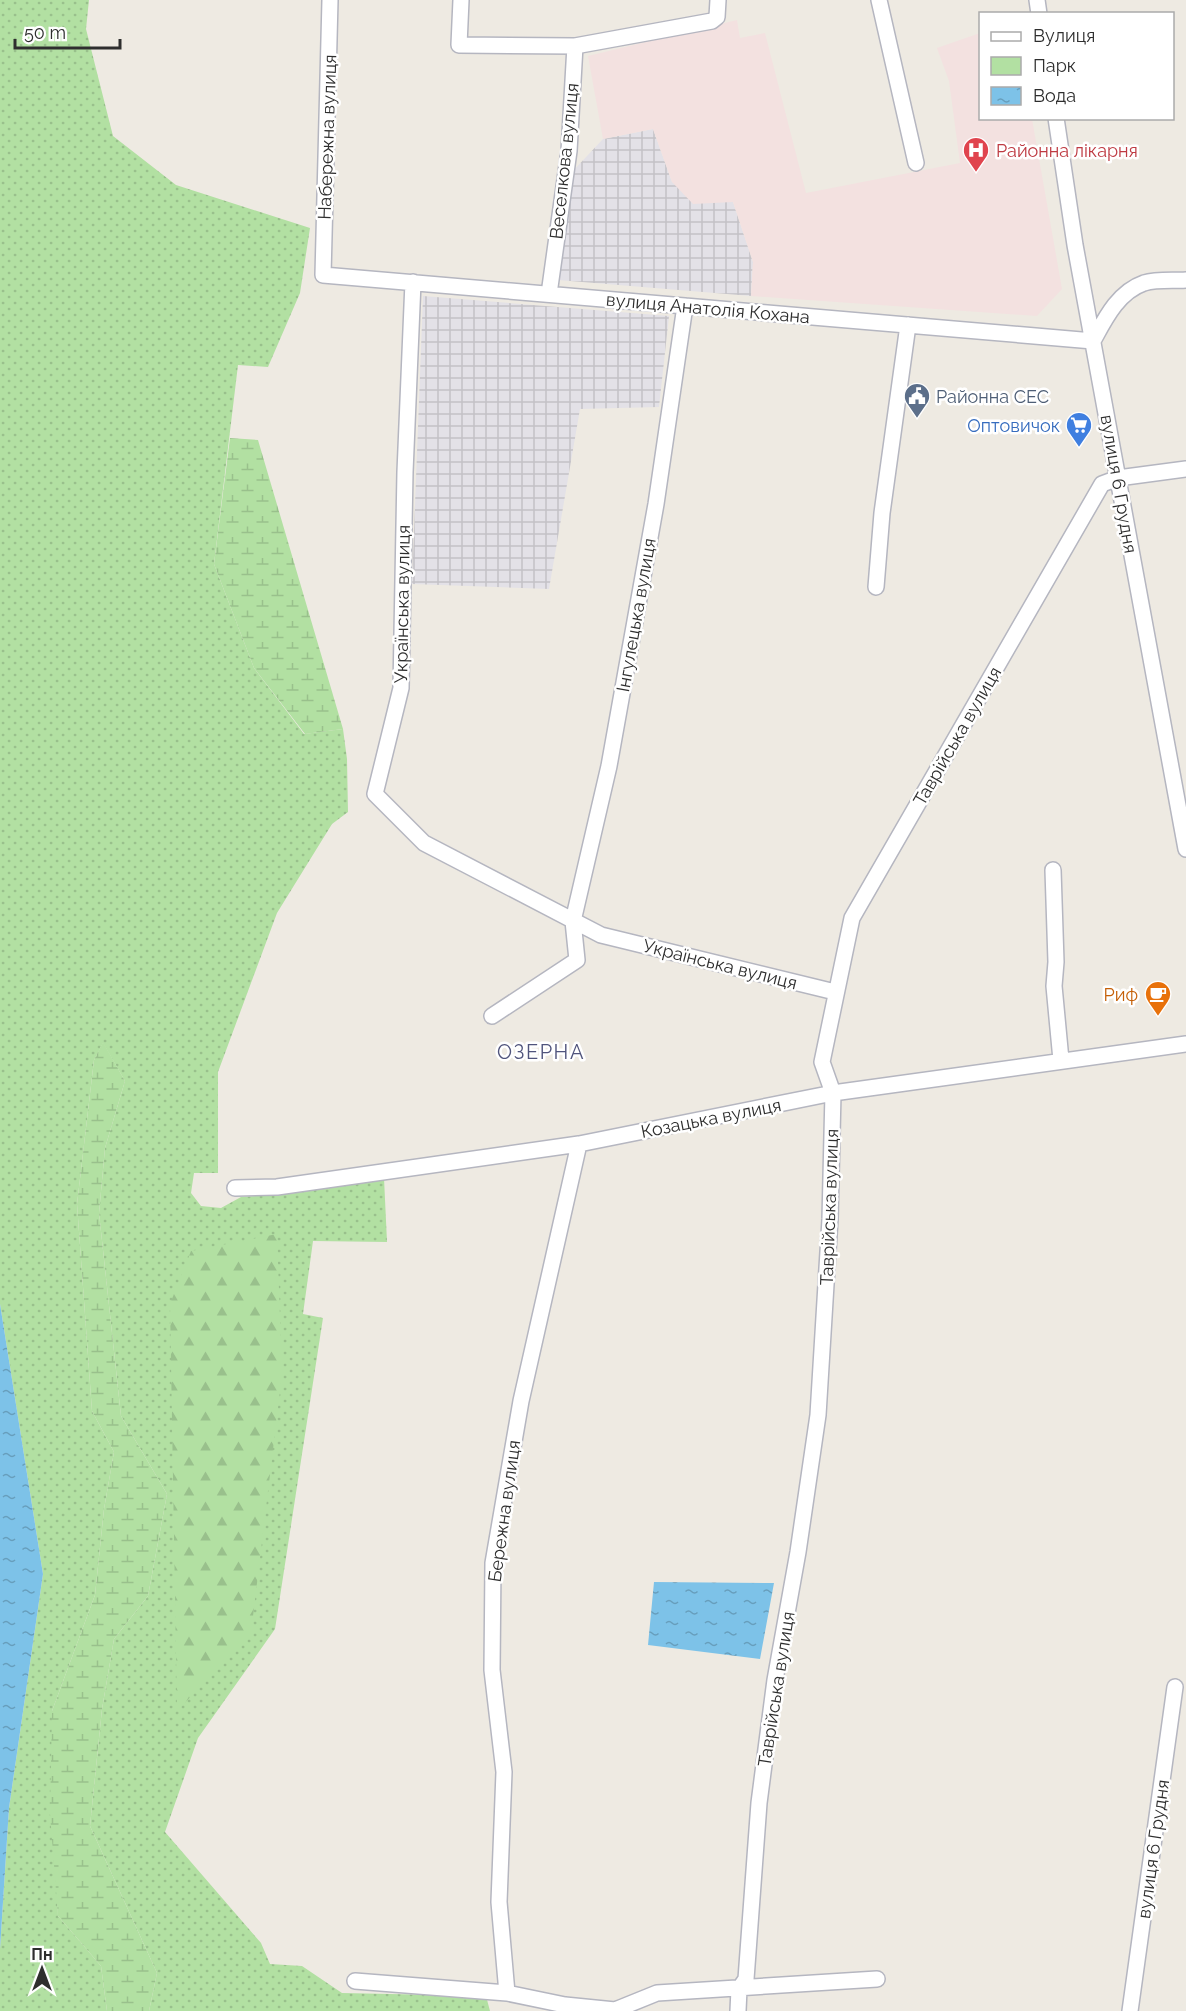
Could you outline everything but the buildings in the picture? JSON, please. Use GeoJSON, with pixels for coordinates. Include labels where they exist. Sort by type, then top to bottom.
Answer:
{"type":"FeatureCollection","features":[{"type":"Feature","properties":{"kind":"street","name":"Набережна вулиця"},"geometry":{"type":"LineString","coordinates":[[323,274],[330,0]]}},
{"type":"Feature","properties":{"kind":"street"},"geometry":{"type":"LineString","coordinates":[[461,0],[459,45],[575,46],[712,21],[717,17],[718,0]]}},
{"type":"Feature","properties":{"kind":"street"},"geometry":{"type":"LineString","coordinates":[[879,0],[916,163]]}},
{"type":"Feature","properties":{"kind":"street","name":"Веселкова вулиця"},"geometry":{"type":"LineString","coordinates":[[549,294],[569,151],[575,46]]}},
{"type":"Feature","properties":{"kind":"street","name":"вулиця 6 Грудня"},"geometry":{"type":"LineString","coordinates":[[1056,120],[1093,341],[1186,849]]}},
{"type":"Feature","properties":{"kind":"street","name":"вулиця Анатолія Кохана"},"geometry":{"type":"LineString","coordinates":[[323,274],[1093,341]]}},
{"type":"Feature","properties":{"kind":"street"},"geometry":{"type":"LineString","coordinates":[[1093,341],[1110,310],[1128,292],[1145,283],[1186,279]]}},
{"type":"Feature","properties":{"kind":"street","name":"Українська вулиця"},"geometry":{"type":"LineString","coordinates":[[413,282],[405,472],[401,688],[375,794],[424,843],[601,935],[835,992]]}},
{"type":"Feature","properties":{"kind":"street","name":"Інгулецька вулиця"},"geometry":{"type":"LineString","coordinates":[[573,921],[609,766],[656,504],[685,306]]}},
{"type":"Feature","properties":{"kind":"street"},"geometry":{"type":"LineString","coordinates":[[876,587],[882,513],[908,325]]}},
{"type":"Feature","properties":{"kind":"street"},"geometry":{"type":"LineString","coordinates":[[1118,478],[1186,469]]}},
{"type":"Feature","properties":{"kind":"street","name":"Таврійська вулиця"},"geometry":{"type":"LineString","coordinates":[[738,2011],[739,1989],[746,1979],[759,1803],[775,1680],[798,1552],[818,1415],[830,1219],[833,1093],[822,1062],[852,918],[1102,484],[1118,478]]}},
{"type":"Feature","properties":{"kind":"street"},"geometry":{"type":"LineString","coordinates":[[1053,870],[1056,962],[1054,986],[1061,1060]]}},
{"type":"Feature","properties":{"kind":"street"},"geometry":{"type":"LineString","coordinates":[[492,1016],[577,960],[573,921]]}},
{"type":"Feature","properties":{"kind":"street","name":"Козацька вулиця"},"geometry":{"type":"LineString","coordinates":[[235,1188],[277,1187],[579,1144],[833,1093],[1186,1044]]}},
{"type":"Feature","properties":{"kind":"street","name":"Бережна вулиця"},"geometry":{"type":"LineString","coordinates":[[507,1993],[499,1902],[504,1772],[492,1670],[494,1563],[521,1401],[579,1144]]}},
{"type":"Feature","properties":{"kind":"street","name":"вулиця 6 Грудня"},"geometry":{"type":"LineString","coordinates":[[1130,2011],[1175,1687]]}},
{"type":"Feature","properties":{"kind":"street"},"geometry":{"type":"LineString","coordinates":[[355,1981],[507,1993],[565,2005],[615,2010],[657,1993],[877,1979]]}},
{"type":"Feature","properties":{"kind":"shaded area","name":"Районна лікарня"},"geometry":{"type":"Polygon","coordinates":[[[737,20],[740,38],[765,33],[806,193],[960,163],[949,81],[937,48],[979,33],[979,120],[1032,120],[1062,289],[1037,316],[751,296],[753,262],[733,202],[693,204],[672,182],[653,129],[603,139],[588,56],[737,20]]]}},
{"type":"Feature","properties":{"kind":"shaded area"},"geometry":{"type":"Polygon","coordinates":[[[653,129],[672,182],[733,202],[753,262],[751,296],[558,280],[571,173],[603,139],[653,129]]]}},
{"type":"Feature","properties":{"kind":"shaded area"},"geometry":{"type":"Polygon","coordinates":[[[423,296],[669,316],[659,407],[580,409],[549,589],[412,584],[423,296]]]}},
{"type":"Feature","properties":{"kind":"green space"},"geometry":{"type":"Polygon","coordinates":[[[0,0],[89,0],[86,29],[113,136],[176,185],[310,228],[300,293],[268,367],[238,365],[214,564],[254,668],[304,734],[343,729],[347,759],[348,812],[332,824],[277,913],[218,1072],[218,1173],[194,1173],[191,1193],[201,1206],[221,1208],[241,1197],[296,1193],[384,1178],[387,1242],[313,1241],[303,1314],[323,1318],[275,1629],[198,1738],[165,1832],[261,1943],[270,1964],[302,1966],[342,1993],[486,1996],[490,2011],[149,2011],[157,1973],[90,1826],[102,1709],[114,1639],[148,1596],[167,1494],[121,1416],[99,1213],[105,1148],[125,1081],[103,1043],[94,1060],[77,1204],[92,1411],[114,1452],[104,1509],[95,1595],[52,1711],[58,1916],[101,1966],[107,2011],[0,2011],[0,1949],[9,1808],[43,1574],[0,1304],[0,0]]]}},
{"type":"Feature","properties":{"kind":"green space"},"geometry":{"type":"Polygon","coordinates":[[[230,438],[258,440],[343,729],[305,734],[254,668],[214,564],[230,438]]]}},
{"type":"Feature","properties":{"kind":"green space"},"geometry":{"type":"Polygon","coordinates":[[[103,1042],[125,1081],[105,1148],[99,1213],[121,1416],[167,1494],[148,1596],[114,1639],[102,1709],[90,1826],[157,1973],[149,2011],[107,2011],[101,1966],[58,1916],[50,1814],[52,1711],[95,1595],[104,1509],[114,1452],[92,1411],[77,1204],[94,1060],[103,1042]]]}},
{"type":"Feature","properties":{"kind":"green space"},"geometry":{"type":"Polygon","coordinates":[[[277,1234],[282,1374],[251,1633],[177,1711],[170,1304],[191,1251],[277,1234]]]}},
{"type":"Feature","properties":{"kind":"water"},"geometry":{"type":"Polygon","coordinates":[[[0,1304],[43,1574],[9,1808],[0,1949],[0,1304]]]}},
{"type":"Feature","properties":{"kind":"water"},"geometry":{"type":"Polygon","coordinates":[[[654,1582],[774,1583],[760,1659],[648,1645],[654,1582]]]}},
{"type":"Feature","properties":{"kind":"place","name":"Районна лікарня"},"geometry":{"type":"Point","coordinates":[976,173]}},
{"type":"Feature","properties":{"kind":"place","name":"Районна СЕС"},"geometry":{"type":"Point","coordinates":[917,419]}},
{"type":"Feature","properties":{"kind":"place","name":"Оптовичок"},"geometry":{"type":"Point","coordinates":[1079,448]}},
{"type":"Feature","properties":{"kind":"place","name":"Риф"},"geometry":{"type":"Point","coordinates":[1158,1017]}},
{"type":"Feature","properties":{"kind":"district","name":"ОЗЕРНА"},"geometry":{"type":"Point","coordinates":[541,1052]}}]}
